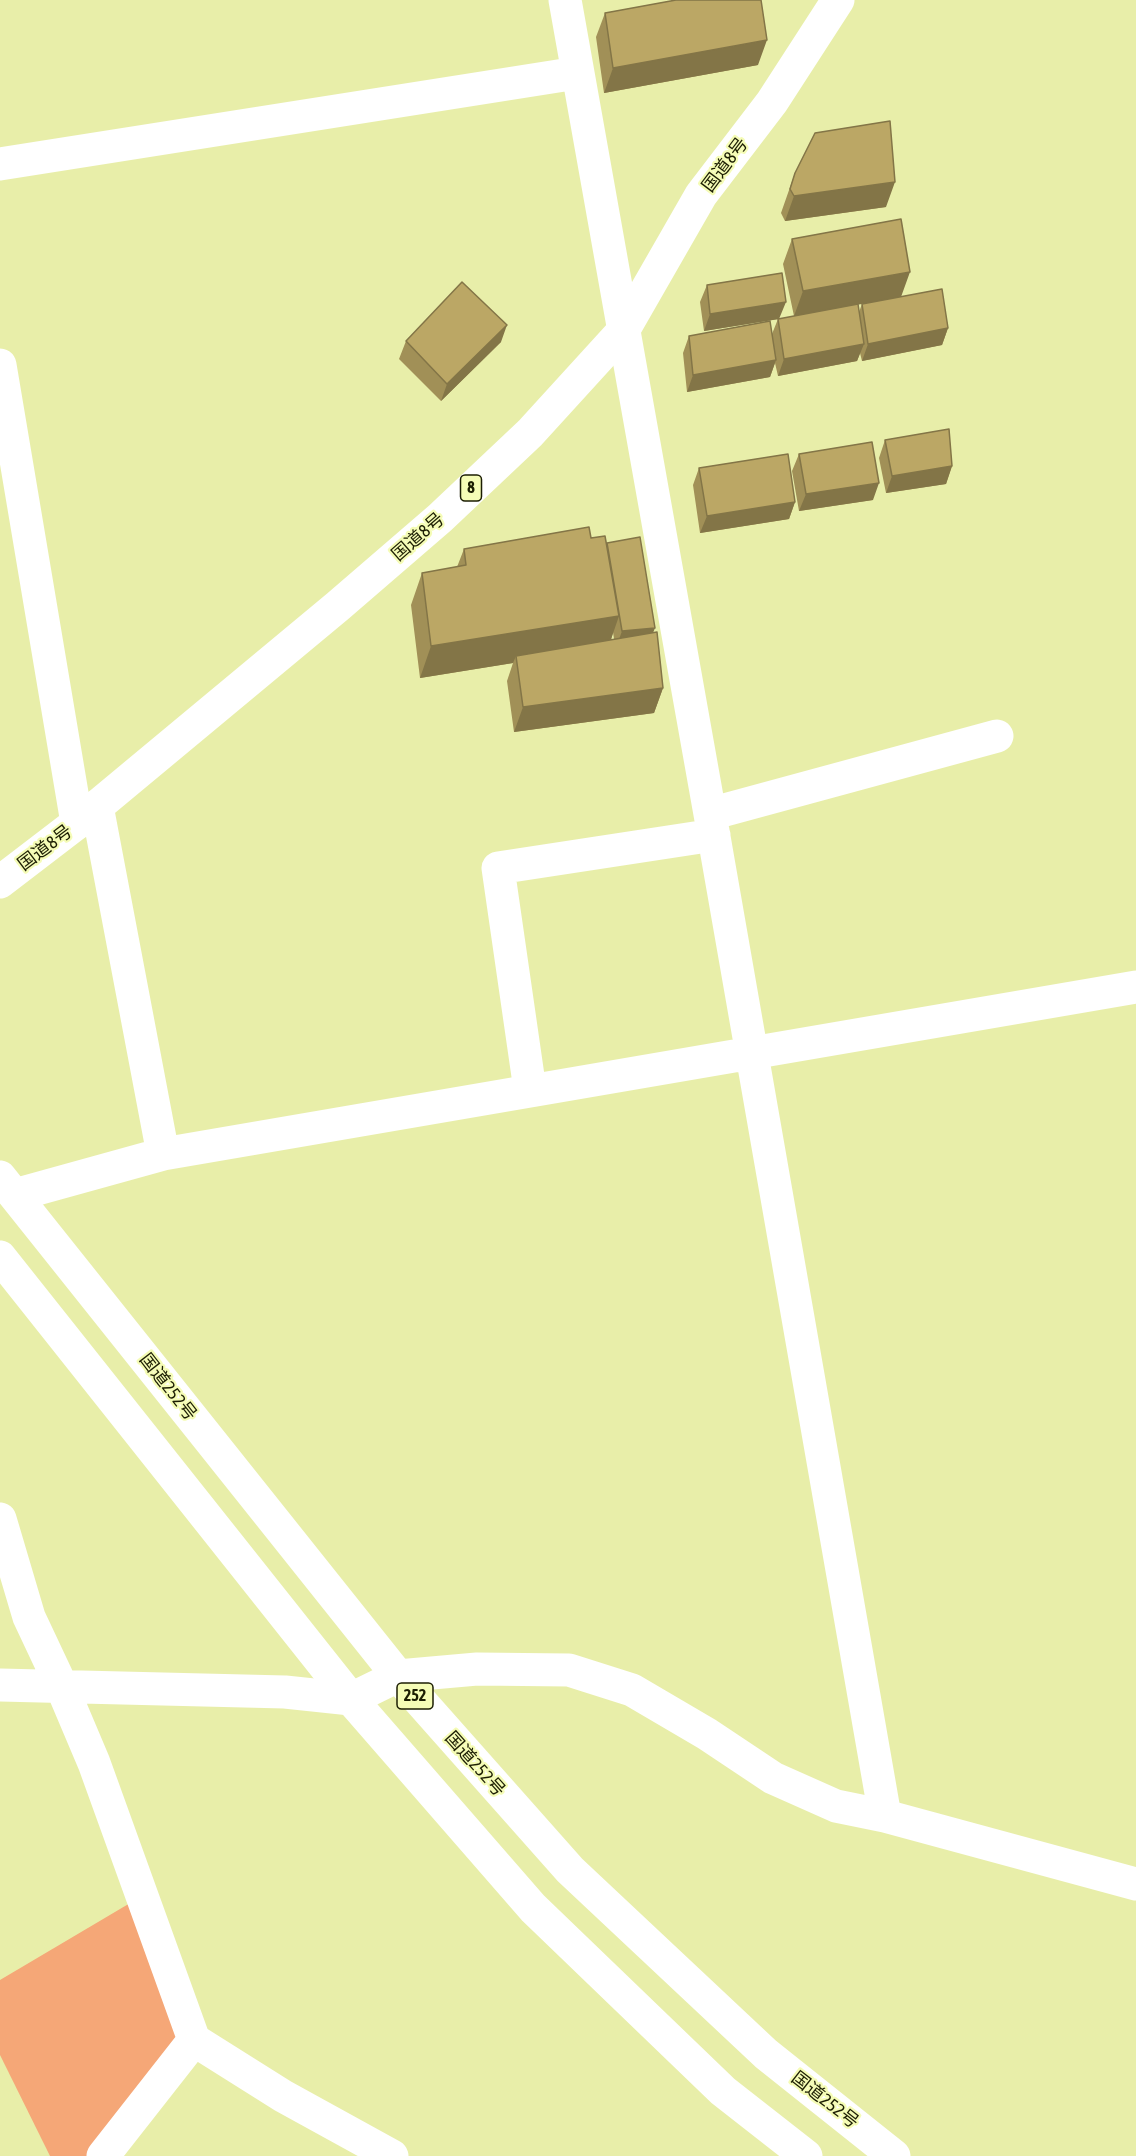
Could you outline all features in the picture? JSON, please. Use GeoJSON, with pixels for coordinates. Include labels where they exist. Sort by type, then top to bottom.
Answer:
{"type":"FeatureCollection","features":[{"type":"Feature","properties":{"kind":"main road"},"geometry":{"type":"LineString","coordinates":[[565,0],[885,1816]]}},
{"type":"Feature","properties":{"kind":"main road","name":"国道8号"},"geometry":{"type":"LineString","coordinates":[[0,882],[87,815],[330,614],[440,518],[530,433],[623,331],[701,195],[772,102],[838,0]]}},
{"type":"Feature","properties":{"kind":"main road"},"geometry":{"type":"LineString","coordinates":[[0,164],[577,73]]}},
{"type":"Feature","properties":{"kind":"main road"},"geometry":{"type":"LineString","coordinates":[[0,365],[87,815],[163,1154]]}},
{"type":"Feature","properties":{"kind":"main road"},"geometry":{"type":"LineString","coordinates":[[530,1090],[498,868],[712,825],[997,736]]}},
{"type":"Feature","properties":{"kind":"main road"},"geometry":{"type":"LineString","coordinates":[[8,1186],[163,1154],[1136,987]]}},
{"type":"Feature","properties":{"kind":"main road","name":"国道252号"},"geometry":{"type":"LineString","coordinates":[[8,1186],[398,1677],[570,1870],[766,2054],[894,2156]]}},
{"type":"Feature","properties":{"kind":"main road"},"geometry":{"type":"LineString","coordinates":[[0,1257],[351,1699],[533,1908],[723,2091],[806,2156]]}},
{"type":"Feature","properties":{"kind":"main road"},"geometry":{"type":"LineString","coordinates":[[0,1519],[29,1617],[94,1763],[194,2040],[283,2096],[392,2156]]}},
{"type":"Feature","properties":{"kind":"main road"},"geometry":{"type":"LineString","coordinates":[[0,1685],[285,1692],[351,1699],[398,1677],[477,1669],[569,1670],[632,1690],[707,1734],[773,1778],[836,1806],[885,1816],[1136,1884]]}},
{"type":"Feature","properties":{"kind":"main road"},"geometry":{"type":"LineString","coordinates":[[103,2156],[194,2040]]}},
{"type":"Feature","properties":{"kind":"shaded area"},"geometry":{"type":"Polygon","coordinates":[[[142,1896],[194,2040],[103,2156],[50,2156],[0,2055],[0,1980],[142,1896]]]}},
{"type":"Feature","properties":{"kind":"building"},"geometry":{"type":"Polygon","coordinates":[[[676,0],[761,0],[767,40],[613,68],[605,13],[676,0]]]}},
{"type":"Feature","properties":{"kind":"building"},"geometry":{"type":"Polygon","coordinates":[[[890,121],[895,182],[794,196],[790,189],[795,173],[815,133],[890,121]]]}},
{"type":"Feature","properties":{"kind":"building"},"geometry":{"type":"Polygon","coordinates":[[[901,219],[910,272],[803,291],[792,239],[901,219]]]}},
{"type":"Feature","properties":{"kind":"building"},"geometry":{"type":"Polygon","coordinates":[[[782,273],[786,302],[710,314],[707,285],[782,273]]]}},
{"type":"Feature","properties":{"kind":"building"},"geometry":{"type":"Polygon","coordinates":[[[462,282],[507,325],[447,384],[406,341],[462,282]]]}},
{"type":"Feature","properties":{"kind":"building"},"geometry":{"type":"Polygon","coordinates":[[[942,289],[948,328],[868,344],[862,304],[942,289]]]}},
{"type":"Feature","properties":{"kind":"building"},"geometry":{"type":"Polygon","coordinates":[[[858,304],[864,344],[784,359],[778,319],[858,304]]]}},
{"type":"Feature","properties":{"kind":"building"},"geometry":{"type":"Polygon","coordinates":[[[770,321],[776,360],[693,375],[689,336],[770,321]]]}},
{"type":"Feature","properties":{"kind":"building"},"geometry":{"type":"Polygon","coordinates":[[[949,429],[952,466],[892,476],[885,440],[949,429]]]}},
{"type":"Feature","properties":{"kind":"building"},"geometry":{"type":"Polygon","coordinates":[[[872,442],[879,483],[806,494],[799,454],[872,442]]]}},
{"type":"Feature","properties":{"kind":"building"},"geometry":{"type":"Polygon","coordinates":[[[788,454],[795,502],[707,516],[699,468],[788,454]]]}},
{"type":"Feature","properties":{"kind":"building"},"geometry":{"type":"Polygon","coordinates":[[[589,527],[591,538],[605,536],[619,616],[431,646],[422,573],[466,565],[464,549],[589,527]]]}},
{"type":"Feature","properties":{"kind":"building"},"geometry":{"type":"Polygon","coordinates":[[[640,537],[655,628],[622,631],[607,543],[640,537]]]}},
{"type":"Feature","properties":{"kind":"building"},"geometry":{"type":"Polygon","coordinates":[[[657,632],[663,688],[523,707],[516,656],[657,632]]]}}]}
